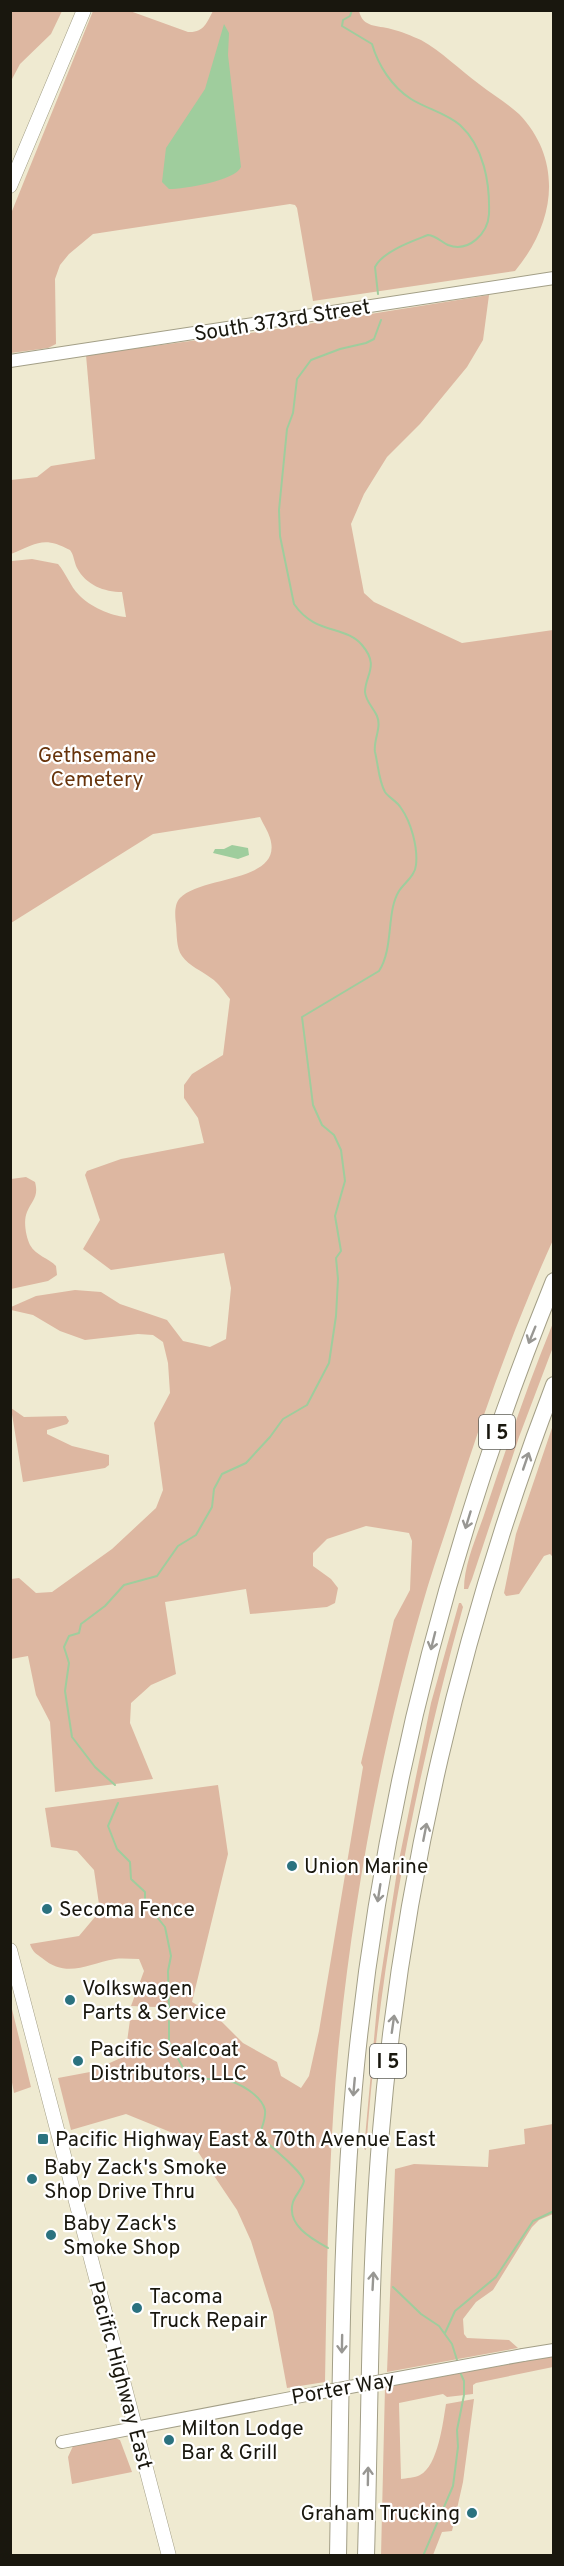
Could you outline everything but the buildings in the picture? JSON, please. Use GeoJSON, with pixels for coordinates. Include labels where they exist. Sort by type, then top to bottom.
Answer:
{"type":"FeatureCollection","features":[{"type":"Feature","properties":{"kind":"highway","name":"I 5"},"geometry":{"type":"LineString","coordinates":[[338,2556],[342,2321],[350,2137],[365,1982],[378,1892],[403,1761],[448,1584],[481,1478],[528,1345],[554,1281]]}},
{"type":"Feature","properties":{"kind":"highway","name":"I 5"},"geometry":{"type":"LineString","coordinates":[[366,2556],[373,2292],[380,2143],[393,2026],[413,1889],[439,1760],[480,1601],[554,1385]]}},
{"type":"Feature","properties":{"kind":"main road"},"geometry":{"type":"LineString","coordinates":[[10,164],[74,10]]}},
{"type":"Feature","properties":{"kind":"main road"},"geometry":{"type":"LineString","coordinates":[[10,186],[84,10]]}},
{"type":"Feature","properties":{"kind":"main road","name":"Pacific Highway East"},"geometry":{"type":"LineString","coordinates":[[10,1950],[169,2556]]}},
{"type":"Feature","properties":{"kind":"street","name":"South 373rd Street"},"geometry":{"type":"LineString","coordinates":[[10,361],[554,278]]}},
{"type":"Feature","properties":{"kind":"street","name":"Porter Way"},"geometry":{"type":"LineString","coordinates":[[62,2442],[554,2350]]}},
{"type":"Feature","properties":{"kind":"green space"},"geometry":{"type":"Polygon","coordinates":[[[11,10],[62,11],[51,34],[20,64],[11,81],[11,10]]]}},
{"type":"Feature","properties":{"kind":"green space"},"geometry":{"type":"Polygon","coordinates":[[[93,11],[130,11],[193,32],[198,31],[207,23],[213,11],[359,11],[367,23],[421,40],[519,114],[533,132],[543,152],[548,172],[549,192],[546,213],[539,233],[515,271],[313,301],[295,205],[93,234],[69,254],[60,265],[55,279],[56,344],[48,348],[11,353],[10,216],[93,11]]]}},
{"type":"Feature","properties":{"kind":"green space","name":"Gethsemane Cemetery"},"geometry":{"type":"Polygon","coordinates":[[[489,295],[483,340],[467,367],[420,424],[387,457],[364,494],[351,524],[364,593],[374,602],[462,643],[553,630],[553,1240],[501,1368],[426,1593],[407,1660],[381,1771],[351,1941],[338,2052],[330,2175],[325,2382],[287,2388],[273,2312],[251,2241],[237,2210],[190,2140],[126,2114],[71,2130],[58,2078],[90,2072],[125,2056],[130,2020],[219,2019],[243,2043],[277,2062],[281,2076],[301,2088],[309,2076],[319,2031],[363,1767],[361,1763],[394,1620],[410,1590],[412,1541],[409,1533],[366,1526],[327,1539],[313,1553],[313,1566],[331,1579],[338,1588],[335,1603],[327,1607],[250,1614],[246,1589],[165,1602],[176,1674],[151,1685],[131,1703],[130,1723],[153,1779],[55,1792],[50,1722],[36,1695],[28,1656],[11,1659],[11,1579],[19,1578],[36,1593],[52,1592],[112,1549],[156,1508],[163,1490],[154,1423],[170,1393],[168,1363],[163,1342],[153,1335],[138,1334],[85,1340],[60,1331],[33,1315],[11,1310],[11,1307],[36,1296],[75,1290],[101,1292],[120,1304],[167,1320],[183,1341],[210,1347],[226,1339],[231,1288],[224,1253],[111,1270],[83,1249],[100,1220],[85,1175],[87,1171],[121,1159],[204,1143],[198,1118],[184,1098],[184,1085],[192,1074],[223,1055],[230,999],[216,982],[188,963],[180,953],[177,941],[176,907],[180,898],[191,891],[253,871],[265,863],[271,853],[270,838],[260,817],[153,834],[11,923],[12,561],[32,559],[58,564],[83,599],[94,607],[126,617],[122,592],[102,589],[85,579],[77,568],[70,550],[47,542],[11,554],[11,480],[37,477],[51,466],[95,459],[86,355],[258,332],[489,295]]]}},
{"type":"Feature","properties":{"kind":"green space"},"geometry":{"type":"Polygon","coordinates":[[[26,1177],[35,1182],[36,1191],[26,1216],[27,1238],[36,1252],[56,1266],[57,1275],[48,1281],[11,1289],[11,1179],[26,1177]]]}},
{"type":"Feature","properties":{"kind":"green space"},"geometry":{"type":"Polygon","coordinates":[[[553,1323],[553,1347],[519,1437],[472,1579],[468,1589],[464,1589],[466,1569],[472,1549],[518,1415],[553,1323]]]}},
{"type":"Feature","properties":{"kind":"green space"},"geometry":{"type":"Polygon","coordinates":[[[11,1408],[24,1417],[66,1416],[69,1421],[67,1424],[47,1430],[47,1434],[72,1446],[109,1455],[109,1465],[105,1468],[23,1482],[11,1408]]]}},
{"type":"Feature","properties":{"kind":"green space"},"geometry":{"type":"Polygon","coordinates":[[[553,1425],[553,1557],[550,1554],[544,1556],[519,1594],[506,1596],[504,1593],[516,1534],[553,1425]]]}},
{"type":"Feature","properties":{"kind":"green space"},"geometry":{"type":"Polygon","coordinates":[[[459,1603],[463,1607],[414,1808],[389,1944],[366,2150],[364,2149],[378,1995],[398,1865],[431,1703],[459,1603]]]}},
{"type":"Feature","properties":{"kind":"green space"},"geometry":{"type":"Polygon","coordinates":[[[218,1785],[228,1854],[192,2002],[204,2009],[131,2006],[144,1971],[139,1959],[115,1959],[69,1969],[51,1964],[34,1952],[30,1944],[79,1936],[100,1911],[94,1870],[77,1851],[51,1847],[45,1808],[218,1785]]]}},
{"type":"Feature","properties":{"kind":"green space"},"geometry":{"type":"Polygon","coordinates":[[[11,2005],[31,2087],[14,2093],[10,2072],[11,2005]]]}},
{"type":"Feature","properties":{"kind":"green space"},"geometry":{"type":"Polygon","coordinates":[[[553,2124],[553,2214],[539,2220],[532,2227],[493,2290],[476,2302],[463,2319],[464,2334],[467,2338],[509,2340],[518,2348],[387,2372],[395,2169],[414,2164],[488,2167],[489,2150],[525,2144],[524,2129],[553,2124]]]}},
{"type":"Feature","properties":{"kind":"green space"},"geometry":{"type":"Polygon","coordinates":[[[553,2356],[553,2367],[476,2383],[473,2385],[473,2394],[447,2397],[443,2394],[399,2403],[401,2479],[420,2475],[431,2463],[439,2443],[446,2404],[474,2399],[463,2482],[452,2531],[442,2532],[433,2555],[381,2556],[385,2387],[553,2356]]]}},
{"type":"Feature","properties":{"kind":"green space"},"geometry":{"type":"Polygon","coordinates":[[[115,2438],[120,2440],[132,2472],[72,2484],[68,2457],[73,2446],[115,2438]]]}},
{"type":"Feature","properties":{"kind":"shaded area"},"geometry":{"type":"Polygon","coordinates":[[[224,24],[229,33],[228,55],[241,167],[237,172],[220,180],[186,188],[169,189],[162,182],[166,148],[205,89],[224,24]]]}},
{"type":"Feature","properties":{"kind":"shaded area"},"geometry":{"type":"Polygon","coordinates":[[[232,845],[248,848],[249,855],[238,859],[213,853],[215,849],[224,849],[232,845]]]}},
{"type":"Feature","properties":{"kind":"waterway"},"geometry":{"type":"LineString","coordinates":[[352,10],[350,16],[343,20],[342,26],[372,44],[382,67],[404,94],[460,125],[475,144],[487,178],[488,221],[476,240],[456,247],[428,235],[391,251],[375,267],[378,294]]}},
{"type":"Feature","properties":{"kind":"waterway"},"geometry":{"type":"LineString","coordinates":[[115,1785],[95,1767],[72,1737],[65,1691],[69,1663],[64,1647],[69,1636],[79,1633],[81,1624],[105,1606],[124,1585],[157,1576],[178,1546],[196,1535],[212,1507],[214,1489],[222,1474],[246,1463],[283,1419],[307,1405],[329,1363],[336,1316],[338,1279],[336,1258],[341,1251],[335,1216],[345,1181],[341,1150],[334,1135],[322,1125],[313,1105],[302,1017],[379,971],[387,952],[392,909],[399,891],[414,872],[416,850],[408,820],[399,806],[385,792],[380,778],[375,752],[378,720],[365,692],[371,665],[370,659],[362,645],[355,639],[311,621],[294,604],[280,536],[279,510],[287,429],[293,413],[297,379],[311,360],[374,339],[381,320]]}},
{"type":"Feature","properties":{"kind":"waterway"},"geometry":{"type":"LineString","coordinates":[[118,1803],[108,1826],[117,1849],[130,1862],[131,1879],[145,1892],[145,1902],[165,1927],[171,1956],[168,1971],[169,2008]]}},
{"type":"Feature","properties":{"kind":"waterway"},"geometry":{"type":"LineString","coordinates":[[169,2021],[169,2042],[187,2075],[231,2081],[249,2090],[263,2105],[265,2110],[260,2134],[262,2138],[292,2165],[304,2181],[293,2202],[293,2218],[302,2230],[328,2248]]}},
{"type":"Feature","properties":{"kind":"waterway"},"geometry":{"type":"LineString","coordinates":[[445,2333],[455,2311],[496,2277],[533,2221],[554,2211]]}},
{"type":"Feature","properties":{"kind":"waterway"},"geometry":{"type":"LineString","coordinates":[[393,2287],[421,2314],[439,2326],[452,2344],[457,2360]]}},
{"type":"Feature","properties":{"kind":"waterway"},"geometry":{"type":"LineString","coordinates":[[423,2556],[453,2486],[458,2447],[457,2430],[464,2395],[464,2381],[460,2372]]}},
{"type":"Feature","properties":{"kind":"place","name":"Union Marine"},"geometry":{"type":"Point","coordinates":[292,1866]}},
{"type":"Feature","properties":{"kind":"place","name":"Secoma Fence"},"geometry":{"type":"Point","coordinates":[47,1909]}},
{"type":"Feature","properties":{"kind":"place","name":"Volkswagen Parts & Service"},"geometry":{"type":"Point","coordinates":[70,2000]}},
{"type":"Feature","properties":{"kind":"place","name":"Pacific Sealcoat Distributors, LLC"},"geometry":{"type":"Point","coordinates":[78,2061]}},
{"type":"Feature","properties":{"kind":"place","name":"Pacific Highway East & 70th Avenue East"},"geometry":{"type":"Point","coordinates":[43,2139]}},
{"type":"Feature","properties":{"kind":"place","name":"Baby Zack's Smoke Shop Drive Thru"},"geometry":{"type":"Point","coordinates":[32,2179]}},
{"type":"Feature","properties":{"kind":"place","name":"Baby Zack's Smoke Shop"},"geometry":{"type":"Point","coordinates":[51,2235]}},
{"type":"Feature","properties":{"kind":"place","name":"Tacoma Truck Repair"},"geometry":{"type":"Point","coordinates":[137,2308]}},
{"type":"Feature","properties":{"kind":"place","name":"Milton Lodge Bar & Grill"},"geometry":{"type":"Point","coordinates":[169,2440]}},
{"type":"Feature","properties":{"kind":"place","name":"Graham Trucking"},"geometry":{"type":"Point","coordinates":[472,2513]}}]}
